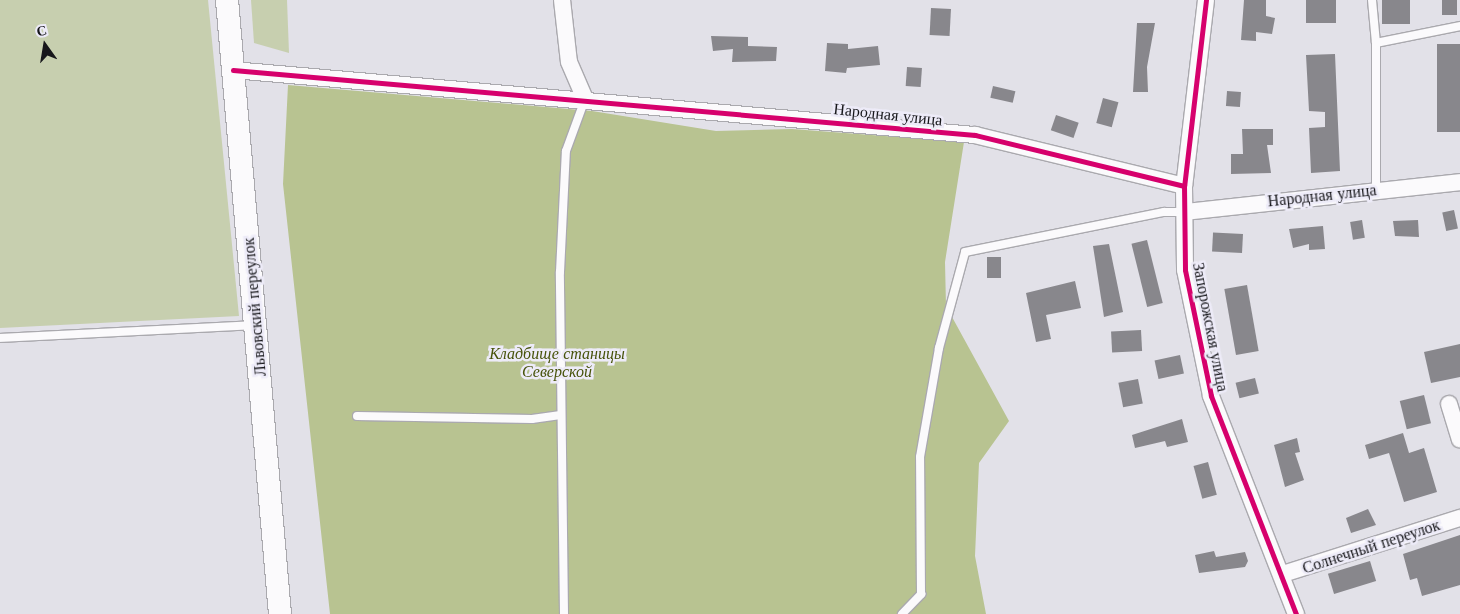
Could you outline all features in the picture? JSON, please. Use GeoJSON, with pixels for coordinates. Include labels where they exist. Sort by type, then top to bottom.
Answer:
{"type":"FeatureCollection","features":[{"type":"Feature","properties":{"kind":"main road","name":"Львовский переулок"},"geometry":{"type":"LineString","coordinates":[[227,0],[280,614]]}},
{"type":"Feature","properties":{"kind":"street"},"geometry":{"type":"LineString","coordinates":[[562,0],[569,62],[585,100]]}},
{"type":"Feature","properties":{"kind":"street","name":"Запорожская улица"},"geometry":{"type":"LineString","coordinates":[[1206,0],[1184,186],[1185,270],[1211,396],[1296,614]]}},
{"type":"Feature","properties":{"kind":"street","name":"Народная улица"},"geometry":{"type":"LineString","coordinates":[[233,70],[974,135],[1184,186]]}},
{"type":"Feature","properties":{"kind":"street","name":"Народная улица"},"geometry":{"type":"LineString","coordinates":[[1185,212],[1376,189],[1460,182]]}},
{"type":"Feature","properties":{"kind":"street"},"geometry":{"type":"LineString","coordinates":[[1449,404],[1460,439]]}},
{"type":"Feature","properties":{"kind":"street","name":"Солнечный переулок"},"geometry":{"type":"LineString","coordinates":[[1282,574],[1460,518]]}},
{"type":"Feature","properties":{"kind":"lane"},"geometry":{"type":"LineString","coordinates":[[1372,0],[1376,43],[1376,189]]}},
{"type":"Feature","properties":{"kind":"lane"},"geometry":{"type":"LineString","coordinates":[[1376,43],[1460,26]]}},
{"type":"Feature","properties":{"kind":"lane"},"geometry":{"type":"LineString","coordinates":[[564,614],[559,415],[566,151],[585,100]]}},
{"type":"Feature","properties":{"kind":"lane"},"geometry":{"type":"LineString","coordinates":[[902,614],[921,594],[920,457],[939,348],[965,252],[1164,212],[1185,212]]}},
{"type":"Feature","properties":{"kind":"lane"},"geometry":{"type":"LineString","coordinates":[[0,338],[255,325]]}},
{"type":"Feature","properties":{"kind":"lane"},"geometry":{"type":"LineString","coordinates":[[357,416],[532,419],[559,415]]}},
{"type":"Feature","properties":{"kind":"green space"},"geometry":{"type":"Polygon","coordinates":[[[0,0],[208,0],[239,316],[0,328],[0,0]]]}},
{"type":"Feature","properties":{"kind":"green space"},"geometry":{"type":"Polygon","coordinates":[[[251,0],[287,0],[289,53],[254,43],[251,0]]]}},
{"type":"Feature","properties":{"kind":"green space","name":"Кладбище станицы Северской"},"geometry":{"type":"Polygon","coordinates":[[[288,85],[592,111],[716,131],[792,129],[964,142],[945,262],[946,306],[1009,421],[979,463],[975,556],[986,614],[330,614],[283,184],[288,85]]]}},
{"type":"Feature","properties":{"kind":"building"},"geometry":{"type":"Polygon","coordinates":[[[1244,0],[1266,0],[1266,16],[1275,18],[1272,34],[1256,32],[1256,41],[1241,40],[1244,0]]]}},
{"type":"Feature","properties":{"kind":"building"},"geometry":{"type":"Polygon","coordinates":[[[1306,0],[1336,0],[1336,23],[1306,23],[1306,0]]]}},
{"type":"Feature","properties":{"kind":"building"},"geometry":{"type":"Polygon","coordinates":[[[1382,0],[1410,0],[1410,24],[1382,24],[1382,0]]]}},
{"type":"Feature","properties":{"kind":"building"},"geometry":{"type":"Polygon","coordinates":[[[1442,0],[1457,0],[1457,15],[1442,15],[1442,0]]]}},
{"type":"Feature","properties":{"kind":"building"},"geometry":{"type":"Polygon","coordinates":[[[931,8],[951,9],[950,36],[930,35],[931,8]]]}},
{"type":"Feature","properties":{"kind":"building"},"geometry":{"type":"Polygon","coordinates":[[[1137,23],[1155,23],[1147,67],[1148,92],[1133,92],[1137,23]]]}},
{"type":"Feature","properties":{"kind":"building"},"geometry":{"type":"Polygon","coordinates":[[[711,36],[748,37],[748,46],[777,47],[776,61],[732,62],[733,49],[713,51],[711,36]]]}},
{"type":"Feature","properties":{"kind":"building"},"geometry":{"type":"Polygon","coordinates":[[[827,43],[848,44],[848,49],[878,46],[880,65],[847,68],[846,73],[825,71],[827,43]]]}},
{"type":"Feature","properties":{"kind":"building"},"geometry":{"type":"Polygon","coordinates":[[[1437,44],[1460,44],[1460,132],[1437,132],[1437,44]]]}},
{"type":"Feature","properties":{"kind":"building"},"geometry":{"type":"Polygon","coordinates":[[[1335,54],[1340,171],[1311,173],[1309,128],[1325,127],[1325,112],[1309,111],[1306,55],[1335,54]]]}},
{"type":"Feature","properties":{"kind":"building"},"geometry":{"type":"Polygon","coordinates":[[[907,67],[922,68],[921,87],[906,86],[907,67]]]}},
{"type":"Feature","properties":{"kind":"building"},"geometry":{"type":"Polygon","coordinates":[[[993,86],[1015,91],[1013,103],[990,98],[993,86]]]}},
{"type":"Feature","properties":{"kind":"building"},"geometry":{"type":"Polygon","coordinates":[[[1227,91],[1241,92],[1240,107],[1226,106],[1227,91]]]}},
{"type":"Feature","properties":{"kind":"building"},"geometry":{"type":"Polygon","coordinates":[[[1103,98],[1118,102],[1112,127],[1096,123],[1103,98]]]}},
{"type":"Feature","properties":{"kind":"building"},"geometry":{"type":"Polygon","coordinates":[[[1056,115],[1079,123],[1073,138],[1051,130],[1056,115]]]}},
{"type":"Feature","properties":{"kind":"building"},"geometry":{"type":"Polygon","coordinates":[[[1242,129],[1273,129],[1273,145],[1267,145],[1271,173],[1231,174],[1231,154],[1243,154],[1242,129]]]}},
{"type":"Feature","properties":{"kind":"building"},"geometry":{"type":"Polygon","coordinates":[[[1454,210],[1458,229],[1446,231],[1442,212],[1454,210]]]}},
{"type":"Feature","properties":{"kind":"building"},"geometry":{"type":"Polygon","coordinates":[[[1362,220],[1365,238],[1353,240],[1350,222],[1362,220]]]}},
{"type":"Feature","properties":{"kind":"building"},"geometry":{"type":"Polygon","coordinates":[[[1418,220],[1419,237],[1395,236],[1393,221],[1418,220]]]}},
{"type":"Feature","properties":{"kind":"building"},"geometry":{"type":"Polygon","coordinates":[[[1323,226],[1325,249],[1309,250],[1309,244],[1293,248],[1289,229],[1323,226]]]}},
{"type":"Feature","properties":{"kind":"building"},"geometry":{"type":"Polygon","coordinates":[[[1213,232],[1243,234],[1242,253],[1212,251],[1213,232]]]}},
{"type":"Feature","properties":{"kind":"building"},"geometry":{"type":"Polygon","coordinates":[[[1147,240],[1163,303],[1147,307],[1131,244],[1147,240]]]}},
{"type":"Feature","properties":{"kind":"building"},"geometry":{"type":"Polygon","coordinates":[[[1109,244],[1123,312],[1104,317],[1093,246],[1109,244]]]}},
{"type":"Feature","properties":{"kind":"building"},"geometry":{"type":"Polygon","coordinates":[[[987,257],[1001,257],[1001,278],[987,278],[987,257]]]}},
{"type":"Feature","properties":{"kind":"building"},"geometry":{"type":"Polygon","coordinates":[[[1075,281],[1081,308],[1046,315],[1051,339],[1036,342],[1026,293],[1075,281]]]}},
{"type":"Feature","properties":{"kind":"building"},"geometry":{"type":"Polygon","coordinates":[[[1247,285],[1259,351],[1236,355],[1224,289],[1247,285]]]}},
{"type":"Feature","properties":{"kind":"building"},"geometry":{"type":"Polygon","coordinates":[[[1141,330],[1142,351],[1112,353],[1111,332],[1141,330]]]}},
{"type":"Feature","properties":{"kind":"building"},"geometry":{"type":"Polygon","coordinates":[[[1460,344],[1460,377],[1431,383],[1424,352],[1460,344]]]}},
{"type":"Feature","properties":{"kind":"building"},"geometry":{"type":"Polygon","coordinates":[[[1180,355],[1184,374],[1159,379],[1155,360],[1180,355]]]}},
{"type":"Feature","properties":{"kind":"building"},"geometry":{"type":"Polygon","coordinates":[[[1255,378],[1259,394],[1239,398],[1236,383],[1255,378]]]}},
{"type":"Feature","properties":{"kind":"building"},"geometry":{"type":"Polygon","coordinates":[[[1138,379],[1143,404],[1123,407],[1118,383],[1138,379]]]}},
{"type":"Feature","properties":{"kind":"building"},"geometry":{"type":"Polygon","coordinates":[[[1424,395],[1431,423],[1407,429],[1400,401],[1424,395]]]}},
{"type":"Feature","properties":{"kind":"building"},"geometry":{"type":"Polygon","coordinates":[[[1182,419],[1188,442],[1167,447],[1165,441],[1135,448],[1132,435],[1182,419]]]}},
{"type":"Feature","properties":{"kind":"building"},"geometry":{"type":"Polygon","coordinates":[[[1403,433],[1409,453],[1424,448],[1437,492],[1404,502],[1389,453],[1369,459],[1365,445],[1403,433]]]}},
{"type":"Feature","properties":{"kind":"building"},"geometry":{"type":"Polygon","coordinates":[[[1297,438],[1300,452],[1295,453],[1304,480],[1285,487],[1274,445],[1297,438]]]}},
{"type":"Feature","properties":{"kind":"building"},"geometry":{"type":"Polygon","coordinates":[[[1208,462],[1217,495],[1202,499],[1194,466],[1208,462]]]}},
{"type":"Feature","properties":{"kind":"building"},"geometry":{"type":"Polygon","coordinates":[[[1368,509],[1376,525],[1351,533],[1346,518],[1368,509]]]}},
{"type":"Feature","properties":{"kind":"building"},"geometry":{"type":"Polygon","coordinates":[[[1460,535],[1460,585],[1422,596],[1417,578],[1410,580],[1403,554],[1460,535]]]}},
{"type":"Feature","properties":{"kind":"building"},"geometry":{"type":"Polygon","coordinates":[[[1214,551],[1216,557],[1245,552],[1248,561],[1245,567],[1199,573],[1195,555],[1214,551]]]}},
{"type":"Feature","properties":{"kind":"building"},"geometry":{"type":"Polygon","coordinates":[[[1370,561],[1376,581],[1334,594],[1328,574],[1370,561]]]}},
{"type":"Feature","properties":{"kind":"cycle path"},"geometry":{"type":"LineString","coordinates":[[1206,0],[1184,186],[1185,270],[1211,396],[1296,614]]}},
{"type":"Feature","properties":{"kind":"cycle path"},"geometry":{"type":"LineString","coordinates":[[233,70],[975,135],[1184,186]]}}]}
